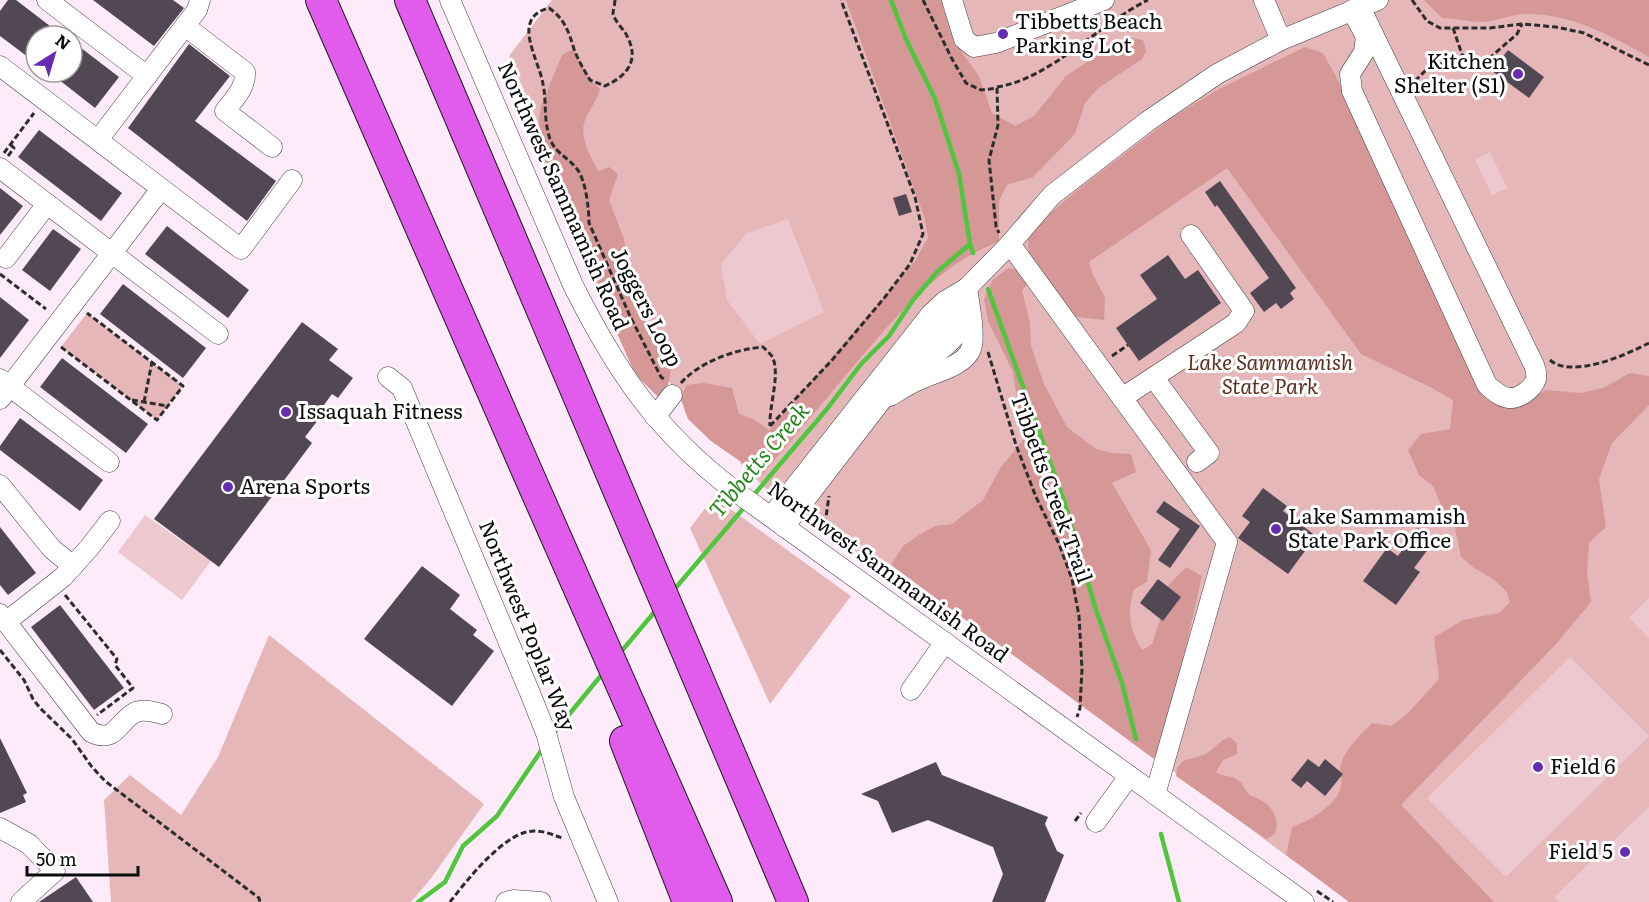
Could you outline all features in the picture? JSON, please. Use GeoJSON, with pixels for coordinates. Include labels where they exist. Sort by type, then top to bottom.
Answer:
{"type":"FeatureCollection","features":[{"type":"Feature","properties":{"kind":"highway"},"geometry":{"type":"LineString","coordinates":[[321,0],[439,275],[502,412],[604,665],[688,902]]}},
{"type":"Feature","properties":{"kind":"highway"},"geometry":{"type":"LineString","coordinates":[[410,0],[793,902]]}},
{"type":"Feature","properties":{"kind":"highway"},"geometry":{"type":"LineString","coordinates":[[669,610],[775,816],[815,902]]}},
{"type":"Feature","properties":{"kind":"highway"},"geometry":{"type":"LineString","coordinates":[[604,665],[717,902]]}},
{"type":"Feature","properties":{"kind":"street"},"geometry":{"type":"LineString","coordinates":[[47,0],[147,76]]}},
{"type":"Feature","properties":{"kind":"street"},"geometry":{"type":"LineString","coordinates":[[98,140],[197,10],[200,0]]}},
{"type":"Feature","properties":{"kind":"street","name":"Northwest Sammamish Road"},"geometry":{"type":"LineString","coordinates":[[450,0],[573,285],[612,359],[655,417],[693,456],[735,491],[1304,902]]}},
{"type":"Feature","properties":{"kind":"street"},"geometry":{"type":"LineString","coordinates":[[952,0],[964,39],[974,46],[996,43],[1104,0]]}},
{"type":"Feature","properties":{"kind":"street"},"geometry":{"type":"LineString","coordinates":[[1264,0],[1281,40]]}},
{"type":"Feature","properties":{"kind":"street"},"geometry":{"type":"LineString","coordinates":[[771,517],[881,400],[944,327],[955,312],[967,288],[1006,241],[1052,195],[1148,121],[1217,74],[1281,40],[1363,5]]}},
{"type":"Feature","properties":{"kind":"street"},"geometry":{"type":"LineString","coordinates":[[1363,5],[1534,365],[1537,376],[1533,385],[1519,395],[1510,398],[1497,394],[1487,385],[1352,92],[1350,74],[1364,52],[1366,37],[1363,5]]}},
{"type":"Feature","properties":{"kind":"street"},"geometry":{"type":"LineString","coordinates":[[185,26],[245,72],[242,88],[225,111],[272,147]]}},
{"type":"Feature","properties":{"kind":"street"},"geometry":{"type":"LineString","coordinates":[[0,66],[241,249],[267,207],[292,180]]}},
{"type":"Feature","properties":{"kind":"street"},"geometry":{"type":"LineString","coordinates":[[0,168],[218,334]]}},
{"type":"Feature","properties":{"kind":"street"},"geometry":{"type":"LineString","coordinates":[[109,462],[3,388],[112,254],[161,189]]}},
{"type":"Feature","properties":{"kind":"street"},"geometry":{"type":"LineString","coordinates":[[3,266],[47,204]]}},
{"type":"Feature","properties":{"kind":"street"},"geometry":{"type":"LineString","coordinates":[[1122,398],[1236,323],[1244,311],[1191,236]]}},
{"type":"Feature","properties":{"kind":"street"},"geometry":{"type":"LineString","coordinates":[[1006,241],[1227,542],[1155,795]]}},
{"type":"Feature","properties":{"kind":"street"},"geometry":{"type":"LineString","coordinates":[[881,400],[966,357],[971,349],[967,288]]}},
{"type":"Feature","properties":{"kind":"street"},"geometry":{"type":"LineString","coordinates":[[771,517],[931,314],[945,301],[967,288]]}},
{"type":"Feature","properties":{"kind":"street"},"geometry":{"type":"LineString","coordinates":[[904,371],[929,359],[946,347],[970,318]]}},
{"type":"Feature","properties":{"kind":"street","name":"Northwest Poplar Way"},"geometry":{"type":"LineString","coordinates":[[388,377],[402,388],[448,513],[546,733],[564,797],[603,901]]}},
{"type":"Feature","properties":{"kind":"street"},"geometry":{"type":"LineString","coordinates":[[1154,378],[1209,453],[1193,457],[1179,476]]}},
{"type":"Feature","properties":{"kind":"street"},"geometry":{"type":"LineString","coordinates":[[655,417],[673,389]]}},
{"type":"Feature","properties":{"kind":"street"},"geometry":{"type":"LineString","coordinates":[[0,485],[52,549],[73,566]]}},
{"type":"Feature","properties":{"kind":"street"},"geometry":{"type":"LineString","coordinates":[[110,521],[63,577],[3,618],[91,732],[99,736],[107,736],[116,731],[135,713],[144,711],[162,714]]}},
{"type":"Feature","properties":{"kind":"street"},"geometry":{"type":"LineString","coordinates":[[911,690],[945,642]]}},
{"type":"Feature","properties":{"kind":"street"},"geometry":{"type":"LineString","coordinates":[[1096,822],[1130,776]]}},
{"type":"Feature","properties":{"kind":"street"},"geometry":{"type":"LineString","coordinates":[[0,828],[29,844],[55,871],[21,902]]}},
{"type":"Feature","properties":{"kind":"street"},"geometry":{"type":"LineString","coordinates":[[506,902],[513,900],[541,902]]}},
{"type":"Feature","properties":{"kind":"path","name":"Joggers Loop"},"geometry":{"type":"LineString","coordinates":[[615,0],[614,14],[627,35],[634,53],[629,68],[619,80],[605,86],[590,80],[560,15],[549,8],[539,11],[530,23],[529,40],[543,80],[544,114],[551,140],[557,152],[579,171],[589,207],[589,223],[635,326],[661,377],[673,389],[687,376],[727,354],[763,347],[772,356],[775,369],[770,426],[833,359],[885,297],[910,264],[923,234],[915,197],[841,0]]}},
{"type":"Feature","properties":{"kind":"path"},"geometry":{"type":"LineString","coordinates":[[923,0],[966,83],[981,90],[1015,85],[1056,61],[1148,0]]}},
{"type":"Feature","properties":{"kind":"path"},"geometry":{"type":"LineString","coordinates":[[1412,0],[1427,21],[1440,28],[1490,28],[1522,24],[1556,27],[1584,33],[1649,65]]}},
{"type":"Feature","properties":{"kind":"path"},"geometry":{"type":"LineString","coordinates":[[1415,86],[1416,79],[1425,71],[1440,64],[1485,62],[1517,34],[1522,24]]}},
{"type":"Feature","properties":{"kind":"path"},"geometry":{"type":"LineString","coordinates":[[1453,28],[1465,63]]}},
{"type":"Feature","properties":{"kind":"path"},"geometry":{"type":"LineString","coordinates":[[997,88],[998,125],[989,160],[996,226],[1006,241]]}},
{"type":"Feature","properties":{"kind":"path"},"geometry":{"type":"LineString","coordinates":[[1,157],[34,113]]}},
{"type":"Feature","properties":{"kind":"path"},"geometry":{"type":"LineString","coordinates":[[10,145],[14,148],[12,151]]}},
{"type":"Feature","properties":{"kind":"path"},"geometry":{"type":"LineString","coordinates":[[3,266],[46,309]]}},
{"type":"Feature","properties":{"kind":"path"},"geometry":{"type":"LineString","coordinates":[[61,347],[157,420],[168,406],[183,386],[87,313]]}},
{"type":"Feature","properties":{"kind":"path","name":"Tibbetts Creek Trail"},"geometry":{"type":"LineString","coordinates":[[986,342],[1016,445],[1072,579],[1079,616],[1082,669],[1080,708],[1077,717]]}},
{"type":"Feature","properties":{"kind":"path"},"geometry":{"type":"LineString","coordinates":[[1543,354],[1555,365],[1568,368],[1583,367],[1634,351],[1649,343]]}},
{"type":"Feature","properties":{"kind":"path"},"geometry":{"type":"LineString","coordinates":[[144,402],[152,362]]}},
{"type":"Feature","properties":{"kind":"path"},"geometry":{"type":"LineString","coordinates":[[130,400],[168,406]]}},
{"type":"Feature","properties":{"kind":"path"},"geometry":{"type":"LineString","coordinates":[[820,532],[833,489]]}},
{"type":"Feature","properties":{"kind":"path"},"geometry":{"type":"LineString","coordinates":[[61,589],[117,659],[116,665],[133,688],[84,725]]}},
{"type":"Feature","properties":{"kind":"path"},"geometry":{"type":"LineString","coordinates":[[0,650],[24,680],[40,708],[72,739],[105,781],[259,898],[260,902]]}},
{"type":"Feature","properties":{"kind":"path"},"geometry":{"type":"LineString","coordinates":[[450,902],[510,837],[522,832],[536,831],[563,838],[579,834]]}},
{"type":"Feature","properties":{"kind":"green space","name":"Lake Sammamish State Park"},"geometry":{"type":"Polygon","coordinates":[[[552,0],[1649,0],[1649,902],[1353,902],[1284,854],[893,562],[891,565],[880,558],[876,562],[876,567],[802,512],[781,504],[740,463],[747,454],[676,392],[609,286],[509,56],[552,0]]]}},
{"type":"Feature","properties":{"kind":"green space"},"geometry":{"type":"Polygon","coordinates":[[[87,313],[183,386],[157,420],[61,347],[87,313]]]}},
{"type":"Feature","properties":{"kind":"green space"},"geometry":{"type":"Polygon","coordinates":[[[714,497],[851,596],[770,704],[690,528],[714,497]]]}},
{"type":"Feature","properties":{"kind":"green space"},"geometry":{"type":"Polygon","coordinates":[[[269,635],[484,804],[432,877],[411,902],[111,902],[104,800],[130,775],[181,815],[218,757],[269,635]]]}},
{"type":"Feature","properties":{"kind":"shaded area"},"geometry":{"type":"Polygon","coordinates":[[[846,0],[941,0],[950,30],[963,54],[979,76],[992,113],[1015,126],[1034,116],[1066,76],[1111,49],[1126,37],[1143,40],[1146,51],[1142,59],[1097,89],[1085,103],[1075,134],[1033,177],[1007,185],[999,201],[999,242],[955,265],[915,298],[878,337],[761,476],[711,441],[688,419],[680,397],[687,385],[703,383],[732,388],[739,414],[753,419],[769,430],[915,261],[928,238],[925,219],[846,0]]]}},
{"type":"Feature","properties":{"kind":"shaded area"},"geometry":{"type":"Polygon","coordinates":[[[1424,0],[1649,0],[1649,57],[1620,41],[1573,21],[1540,14],[1524,14],[1479,22],[1442,18],[1424,0]]]}},
{"type":"Feature","properties":{"kind":"shaded area"},"geometry":{"type":"Polygon","coordinates":[[[1305,47],[1323,53],[1337,78],[1358,127],[1491,398],[1526,401],[1546,390],[1581,393],[1603,388],[1630,373],[1649,376],[1649,405],[1612,443],[1599,479],[1606,527],[1589,543],[1587,572],[1591,602],[1558,642],[1401,805],[1494,902],[1349,902],[1286,855],[1292,827],[1321,812],[1338,794],[1341,784],[1341,764],[1346,752],[1354,742],[1372,723],[1392,726],[1408,713],[1439,679],[1434,637],[1463,620],[1499,613],[1510,602],[1506,591],[1493,579],[1461,557],[1454,523],[1441,505],[1433,486],[1419,475],[1408,450],[1421,434],[1450,429],[1453,400],[1361,354],[1227,168],[1089,262],[1105,297],[1104,320],[1070,316],[1056,300],[1049,280],[1029,268],[1028,236],[1041,221],[1081,187],[1173,117],[1219,89],[1305,47]]]}},
{"type":"Feature","properties":{"kind":"shaded area"},"geometry":{"type":"Polygon","coordinates":[[[574,49],[590,80],[600,89],[585,120],[583,133],[586,147],[599,171],[609,167],[618,174],[609,200],[624,239],[627,257],[645,308],[646,320],[660,338],[669,358],[670,378],[660,399],[635,374],[535,148],[541,106],[562,55],[574,49]]]}},
{"type":"Feature","properties":{"kind":"shaded area"},"geometry":{"type":"Polygon","coordinates":[[[1490,152],[1507,188],[1492,195],[1475,160],[1490,152]]]}},
{"type":"Feature","properties":{"kind":"shaded area"},"geometry":{"type":"Polygon","coordinates":[[[788,219],[824,312],[760,344],[727,300],[721,264],[747,233],[788,219]]]}},
{"type":"Feature","properties":{"kind":"shaded area"},"geometry":{"type":"Polygon","coordinates":[[[1008,268],[1017,269],[1029,282],[1022,291],[1030,322],[1031,346],[1044,384],[1067,427],[1096,449],[1131,454],[1136,472],[1112,483],[1151,550],[1147,582],[1134,589],[1130,606],[1130,621],[1142,650],[1152,644],[1161,617],[1164,590],[1186,567],[1202,576],[1170,718],[1154,759],[891,565],[903,546],[935,526],[952,524],[983,500],[1001,467],[1023,440],[1013,372],[988,321],[984,299],[993,280],[1008,268]]]}},
{"type":"Feature","properties":{"kind":"shaded area"},"geometry":{"type":"Polygon","coordinates":[[[145,515],[211,561],[182,600],[118,552],[145,515]]]}},
{"type":"Feature","properties":{"kind":"shaded area"},"geometry":{"type":"Polygon","coordinates":[[[1649,598],[1649,638],[1629,618],[1649,598]]]}},
{"type":"Feature","properties":{"kind":"shaded area","name":"Field 6"},"geometry":{"type":"Polygon","coordinates":[[[1570,657],[1649,736],[1506,877],[1427,798],[1570,657]]]}},
{"type":"Feature","properties":{"kind":"shaded area"},"geometry":{"type":"Polygon","coordinates":[[[1230,737],[1237,743],[1237,754],[1223,760],[1216,772],[1237,780],[1250,795],[1272,809],[1277,823],[1275,834],[1266,839],[1176,776],[1177,768],[1183,761],[1206,754],[1230,737]]]}},
{"type":"Feature","properties":{"kind":"shaded area","name":"Field 5"},"geometry":{"type":"Polygon","coordinates":[[[1649,807],[1649,902],[1559,902],[1554,897],[1649,807]]]}},
{"type":"Feature","properties":{"kind":"building"},"geometry":{"type":"Polygon","coordinates":[[[8,0],[16,0],[47,24],[24,24],[24,54],[0,36],[0,11],[8,0]]]}},
{"type":"Feature","properties":{"kind":"building"},"geometry":{"type":"Polygon","coordinates":[[[93,0],[173,0],[184,8],[154,46],[93,0]]]}},
{"type":"Feature","properties":{"kind":"building"},"geometry":{"type":"Polygon","coordinates":[[[189,44],[230,76],[195,121],[276,181],[247,221],[128,128],[189,44]]]}},
{"type":"Feature","properties":{"kind":"building"},"geometry":{"type":"Polygon","coordinates":[[[84,50],[119,77],[95,108],[64,84],[84,84],[84,50]]]}},
{"type":"Feature","properties":{"kind":"building","name":"Kitchen Shelter (S1)"},"geometry":{"type":"Polygon","coordinates":[[[1508,50],[1544,77],[1529,98],[1492,71],[1508,50]]]}},
{"type":"Feature","properties":{"kind":"building"},"geometry":{"type":"Polygon","coordinates":[[[39,130],[122,193],[101,221],[18,157],[39,130]]]}},
{"type":"Feature","properties":{"kind":"building"},"geometry":{"type":"Polygon","coordinates":[[[1220,181],[1296,288],[1290,293],[1294,299],[1281,309],[1276,303],[1264,312],[1250,293],[1269,278],[1217,205],[1215,207],[1205,192],[1220,181]]]}},
{"type":"Feature","properties":{"kind":"building"},"geometry":{"type":"Polygon","coordinates":[[[0,188],[23,206],[0,235],[0,188]]]}},
{"type":"Feature","properties":{"kind":"building"},"geometry":{"type":"Polygon","coordinates":[[[906,194],[912,212],[899,216],[893,198],[906,194]]]}},
{"type":"Feature","properties":{"kind":"building"},"geometry":{"type":"Polygon","coordinates":[[[167,226],[249,290],[228,318],[145,254],[167,226]]]}},
{"type":"Feature","properties":{"kind":"building"},"geometry":{"type":"Polygon","coordinates":[[[53,229],[81,249],[50,291],[22,270],[53,229]]]}},
{"type":"Feature","properties":{"kind":"building"},"geometry":{"type":"Polygon","coordinates":[[[1168,255],[1185,279],[1198,270],[1221,303],[1139,361],[1116,328],[1157,299],[1140,275],[1168,255]]]}},
{"type":"Feature","properties":{"kind":"building"},"geometry":{"type":"Polygon","coordinates":[[[123,284],[206,348],[183,378],[100,314],[123,284]]]}},
{"type":"Feature","properties":{"kind":"building"},"geometry":{"type":"Polygon","coordinates":[[[0,297],[29,320],[0,358],[0,297]]]}},
{"type":"Feature","properties":{"kind":"building"},"geometry":{"type":"Polygon","coordinates":[[[302,322],[338,349],[329,360],[353,378],[338,398],[332,394],[318,413],[321,416],[305,437],[312,443],[219,567],[154,519],[302,322]]]}},
{"type":"Feature","properties":{"kind":"building"},"geometry":{"type":"Polygon","coordinates":[[[62,358],[148,424],[126,453],[40,387],[62,358]]]}},
{"type":"Feature","properties":{"kind":"building"},"geometry":{"type":"Polygon","coordinates":[[[20,418],[103,480],[80,511],[0,450],[0,446],[20,418]]]}},
{"type":"Feature","properties":{"kind":"building","name":"Lake Sammamish State Park Office"},"geometry":{"type":"Polygon","coordinates":[[[1263,488],[1287,506],[1283,511],[1316,536],[1288,574],[1238,538],[1250,522],[1242,516],[1263,488]]]}},
{"type":"Feature","properties":{"kind":"building"},"geometry":{"type":"Polygon","coordinates":[[[1164,501],[1200,526],[1170,568],[1158,560],[1180,529],[1156,512],[1164,501]]]}},
{"type":"Feature","properties":{"kind":"building"},"geometry":{"type":"Polygon","coordinates":[[[0,527],[36,573],[8,595],[0,585],[0,527]]]}},
{"type":"Feature","properties":{"kind":"building"},"geometry":{"type":"Polygon","coordinates":[[[1418,528],[1435,540],[1414,568],[1420,572],[1396,605],[1363,581],[1387,548],[1398,556],[1418,528]]]}},
{"type":"Feature","properties":{"kind":"building"},"geometry":{"type":"Polygon","coordinates":[[[422,566],[460,595],[450,609],[477,630],[473,635],[494,651],[452,706],[364,639],[422,566]]]}},
{"type":"Feature","properties":{"kind":"building"},"geometry":{"type":"Polygon","coordinates":[[[1158,579],[1181,597],[1163,621],[1140,603],[1158,579]]]}},
{"type":"Feature","properties":{"kind":"building"},"geometry":{"type":"Polygon","coordinates":[[[60,605],[124,688],[94,710],[31,627],[60,605]]]}},
{"type":"Feature","properties":{"kind":"building"},"geometry":{"type":"Polygon","coordinates":[[[0,738],[27,793],[23,795],[26,802],[0,813],[0,738]]]}},
{"type":"Feature","properties":{"kind":"building"},"geometry":{"type":"Polygon","coordinates":[[[1308,759],[1319,767],[1325,759],[1343,774],[1325,796],[1307,781],[1301,788],[1291,780],[1308,759]]]}},
{"type":"Feature","properties":{"kind":"building"},"geometry":{"type":"Polygon","coordinates":[[[936,762],[942,775],[1048,817],[1045,824],[1057,851],[1064,855],[1045,902],[992,902],[1003,874],[993,847],[928,820],[892,833],[878,801],[861,794],[936,762]]]}},
{"type":"Feature","properties":{"kind":"building"},"geometry":{"type":"Polygon","coordinates":[[[76,877],[93,902],[39,902],[76,877]]]}},
{"type":"Feature","properties":{"kind":"waterway","name":"Tibbetts Creek"},"geometry":{"type":"LineString","coordinates":[[752,497],[827,409],[861,364],[889,336],[913,300],[938,271],[970,244],[959,174],[935,99],[905,37],[891,0]]}},
{"type":"Feature","properties":{"kind":"waterway"},"geometry":{"type":"LineString","coordinates":[[970,244],[973,253]]}},
{"type":"Feature","properties":{"kind":"waterway"},"geometry":{"type":"LineString","coordinates":[[988,289],[1064,501],[1096,610],[1122,683],[1136,739]]}},
{"type":"Feature","properties":{"kind":"waterway","name":"Tibbetts Creek"},"geometry":{"type":"LineString","coordinates":[[673,591],[747,504]]}},
{"type":"Feature","properties":{"kind":"waterway","name":"Tibbetts Creek"},"geometry":{"type":"LineString","coordinates":[[620,653],[657,609]]}},
{"type":"Feature","properties":{"kind":"waterway","name":"Tibbetts Creek"},"geometry":{"type":"LineString","coordinates":[[553,734],[603,673]]}},
{"type":"Feature","properties":{"kind":"waterway","name":"Tibbetts Creek"},"geometry":{"type":"LineString","coordinates":[[418,902],[445,882],[463,846],[497,816],[543,748]]}},
{"type":"Feature","properties":{"kind":"waterway"},"geometry":{"type":"LineString","coordinates":[[1161,834],[1179,902]]}},
{"type":"Feature","properties":{"kind":"place","name":"Tibbetts Beach Parking Lot"},"geometry":{"type":"Point","coordinates":[1003,34]}},
{"type":"Feature","properties":{"kind":"place","name":"Kitchen Shelter (S1)"},"geometry":{"type":"Point","coordinates":[1518,74]}},
{"type":"Feature","properties":{"kind":"place","name":"Issaquah Fitness"},"geometry":{"type":"Point","coordinates":[286,412]}},
{"type":"Feature","properties":{"kind":"place","name":"Arena Sports"},"geometry":{"type":"Point","coordinates":[228,487]}},
{"type":"Feature","properties":{"kind":"place","name":"Lake Sammamish State Park Office"},"geometry":{"type":"Point","coordinates":[1276,529]}},
{"type":"Feature","properties":{"kind":"place","name":"Field 6"},"geometry":{"type":"Point","coordinates":[1538,767]}},
{"type":"Feature","properties":{"kind":"place","name":"Field 5"},"geometry":{"type":"Point","coordinates":[1625,852]}}]}
